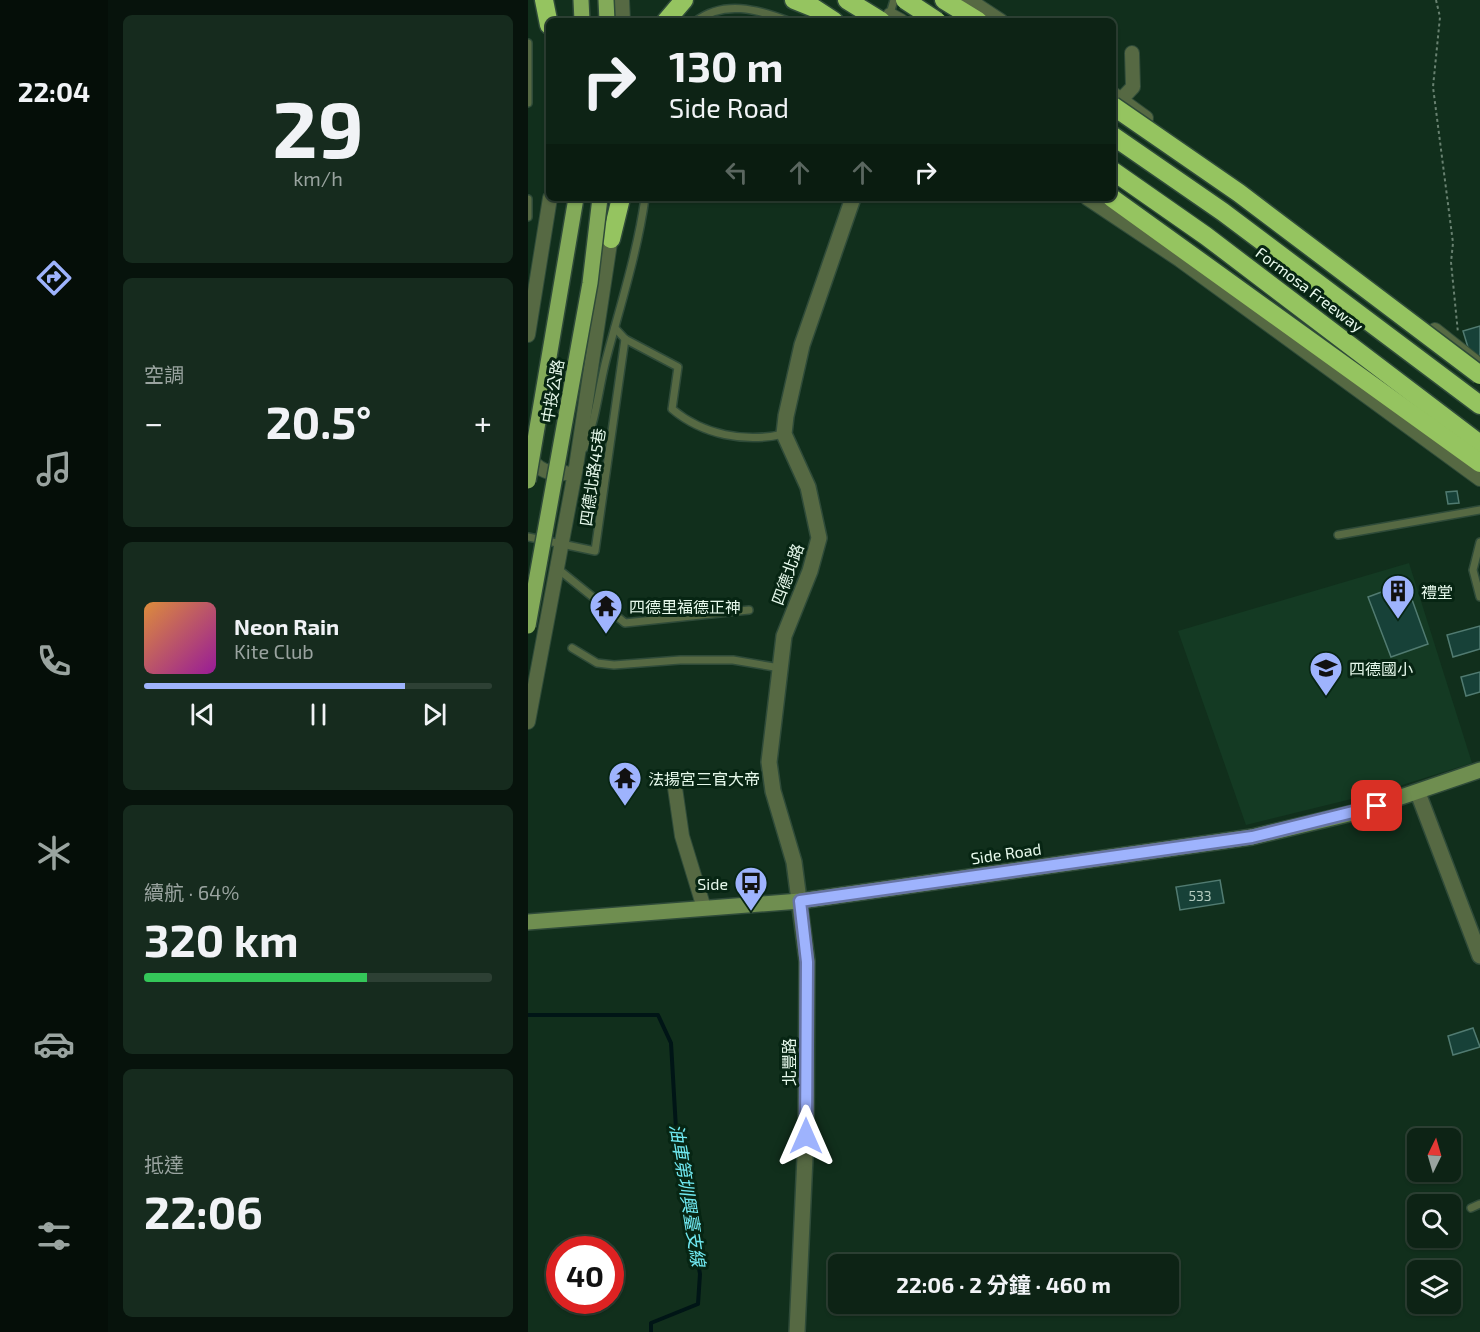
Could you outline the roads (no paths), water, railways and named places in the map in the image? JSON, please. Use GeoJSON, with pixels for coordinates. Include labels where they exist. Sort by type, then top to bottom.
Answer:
{"type":"FeatureCollection","features":[{"type":"Feature","properties":{"kind":"highway"},"geometry":{"type":"LineString","coordinates":[[544,0],[548,18]]}},
{"type":"Feature","properties":{"kind":"highway"},"geometry":{"type":"LineString","coordinates":[[669,18],[684,0]]}},
{"type":"Feature","properties":{"kind":"highway"},"geometry":{"type":"LineString","coordinates":[[794,0],[814,8],[829,18]]}},
{"type":"Feature","properties":{"kind":"highway"},"geometry":{"type":"LineString","coordinates":[[847,0],[885,18]]}},
{"type":"Feature","properties":{"kind":"highway"},"geometry":{"type":"LineString","coordinates":[[905,0],[932,18]]}},
{"type":"Feature","properties":{"kind":"highway"},"geometry":{"type":"LineString","coordinates":[[944,0],[973,18]]}},
{"type":"Feature","properties":{"kind":"highway"},"geometry":{"type":"LineString","coordinates":[[1116,103],[1480,375]]}},
{"type":"Feature","properties":{"kind":"highway","name":"Formosa Freeway"},"geometry":{"type":"LineString","coordinates":[[1116,138],[1223,212],[1480,405]]}},
{"type":"Feature","properties":{"kind":"highway","name":"Formosa Freeway"},"geometry":{"type":"LineString","coordinates":[[1116,173],[1224,250],[1480,444]]}},
{"type":"Feature","properties":{"kind":"highway"},"geometry":{"type":"LineString","coordinates":[[611,239],[620,201]]}},
{"type":"Feature","properties":{"kind":"highway"},"geometry":{"type":"LineString","coordinates":[[1116,201],[1480,463]]}},
{"type":"Feature","properties":{"kind":"main road"},"geometry":{"type":"LineString","coordinates":[[581,0],[582,18]]}},
{"type":"Feature","properties":{"kind":"main road"},"geometry":{"type":"LineString","coordinates":[[606,0],[607,18]]}},
{"type":"Feature","properties":{"kind":"main road","name":"中投公路"},"geometry":{"type":"LineString","coordinates":[[528,481],[575,201]]}},
{"type":"Feature","properties":{"kind":"main road","name":"中投公路"},"geometry":{"type":"LineString","coordinates":[[528,626],[590,283],[600,201]]}},
{"type":"Feature","properties":{"kind":"main road","name":"Side Road"},"geometry":{"type":"LineString","coordinates":[[528,922],[800,901],[1252,837],[1357,812],[1480,770]]}},
{"type":"Feature","properties":{"kind":"street"},"geometry":{"type":"LineString","coordinates":[[552,0],[553,18]]}},
{"type":"Feature","properties":{"kind":"street"},"geometry":{"type":"LineString","coordinates":[[622,0],[623,18]]}},
{"type":"Feature","properties":{"kind":"street"},"geometry":{"type":"LineString","coordinates":[[913,18],[919,0]]}},
{"type":"Feature","properties":{"kind":"street"},"geometry":{"type":"LineString","coordinates":[[969,0],[996,18]]}},
{"type":"Feature","properties":{"kind":"street"},"geometry":{"type":"LineString","coordinates":[[1116,101],[1133,87],[1132,53]]}},
{"type":"Feature","properties":{"kind":"street"},"geometry":{"type":"LineString","coordinates":[[1116,103],[1460,348],[1480,366]]}},
{"type":"Feature","properties":{"kind":"street"},"geometry":{"type":"LineString","coordinates":[[528,335],[531,294],[549,201]]}},
{"type":"Feature","properties":{"kind":"street"},"geometry":{"type":"LineString","coordinates":[[528,722],[576,467],[611,239],[614,201]]}},
{"type":"Feature","properties":{"kind":"street"},"geometry":{"type":"LineString","coordinates":[[784,434],[802,345],[852,201]]}},
{"type":"Feature","properties":{"kind":"street"},"geometry":{"type":"LineString","coordinates":[[1091,201],[1180,260],[1480,479]]}},
{"type":"Feature","properties":{"kind":"street","name":"四德北路"},"geometry":{"type":"LineString","coordinates":[[784,434],[808,487],[819,538],[810,571],[784,636],[769,762],[773,791],[794,862],[800,901]]}},
{"type":"Feature","properties":{"kind":"street"},"geometry":{"type":"LineString","coordinates":[[528,455],[535,466],[554,474],[567,473],[576,467]]}},
{"type":"Feature","properties":{"kind":"street"},"geometry":{"type":"LineString","coordinates":[[674,781],[682,836],[704,908]]}},
{"type":"Feature","properties":{"kind":"street"},"geometry":{"type":"LineString","coordinates":[[1418,793],[1480,956]]}},
{"type":"Feature","properties":{"kind":"street","name":"北豐路"},"geometry":{"type":"LineString","coordinates":[[797,1332],[806,1136],[807,962],[800,901]]}},
{"type":"Feature","properties":{"kind":"lane"},"geometry":{"type":"LineString","coordinates":[[890,18],[894,0]]}},
{"type":"Feature","properties":{"kind":"lane"},"geometry":{"type":"LineString","coordinates":[[701,18],[717,9],[737,6],[751,7],[780,18]]}},
{"type":"Feature","properties":{"kind":"lane"},"geometry":{"type":"LineString","coordinates":[[528,43],[528,103]]}},
{"type":"Feature","properties":{"kind":"lane"},"geometry":{"type":"LineString","coordinates":[[528,199],[528,217]]}},
{"type":"Feature","properties":{"kind":"lane"},"geometry":{"type":"LineString","coordinates":[[576,467],[595,424],[615,328],[639,239],[645,201]]}},
{"type":"Feature","properties":{"kind":"lane"},"geometry":{"type":"LineString","coordinates":[[615,328],[625,339],[678,367],[672,409],[692,424],[747,439],[784,434]]}},
{"type":"Feature","properties":{"kind":"lane","name":"四德北路45巷"},"geometry":{"type":"LineString","coordinates":[[528,537],[595,551],[625,339]]}},
{"type":"Feature","properties":{"kind":"lane"},"geometry":{"type":"LineString","coordinates":[[1338,535],[1480,510]]}},
{"type":"Feature","properties":{"kind":"lane"},"geometry":{"type":"LineString","coordinates":[[1480,542],[1473,570],[1480,597]]}},
{"type":"Feature","properties":{"kind":"lane"},"geometry":{"type":"LineString","coordinates":[[556,568],[624,623],[749,609]]}},
{"type":"Feature","properties":{"kind":"lane"},"geometry":{"type":"LineString","coordinates":[[572,648],[597,663],[615,665],[680,660],[733,660],[780,668]]}},
{"type":"Feature","properties":{"kind":"lane"},"geometry":{"type":"LineString","coordinates":[[1471,1208],[1480,1204]]}},
{"type":"Feature","properties":{"kind":"waterway","name":"油車第圳興臺支線"},"geometry":{"type":"LineString","coordinates":[[528,1015],[658,1015],[671,1043],[677,1146],[700,1274],[698,1304],[651,1323],[651,1332]]}},
{"type":"Feature","properties":{"kind":"place","name":"禮堂"},"geometry":{"type":"Point","coordinates":[1398,620]}},
{"type":"Feature","properties":{"kind":"place","name":"四德里福德正神"},"geometry":{"type":"Point","coordinates":[606,635]}},
{"type":"Feature","properties":{"kind":"place","name":"四德國小"},"geometry":{"type":"Point","coordinates":[1326,697]}},
{"type":"Feature","properties":{"kind":"place","name":"法揚宮三官大帝"},"geometry":{"type":"Point","coordinates":[625,807]}},
{"type":"Feature","properties":{"kind":"place","name":"Side"},"geometry":{"type":"Point","coordinates":[751,912]}}]}
